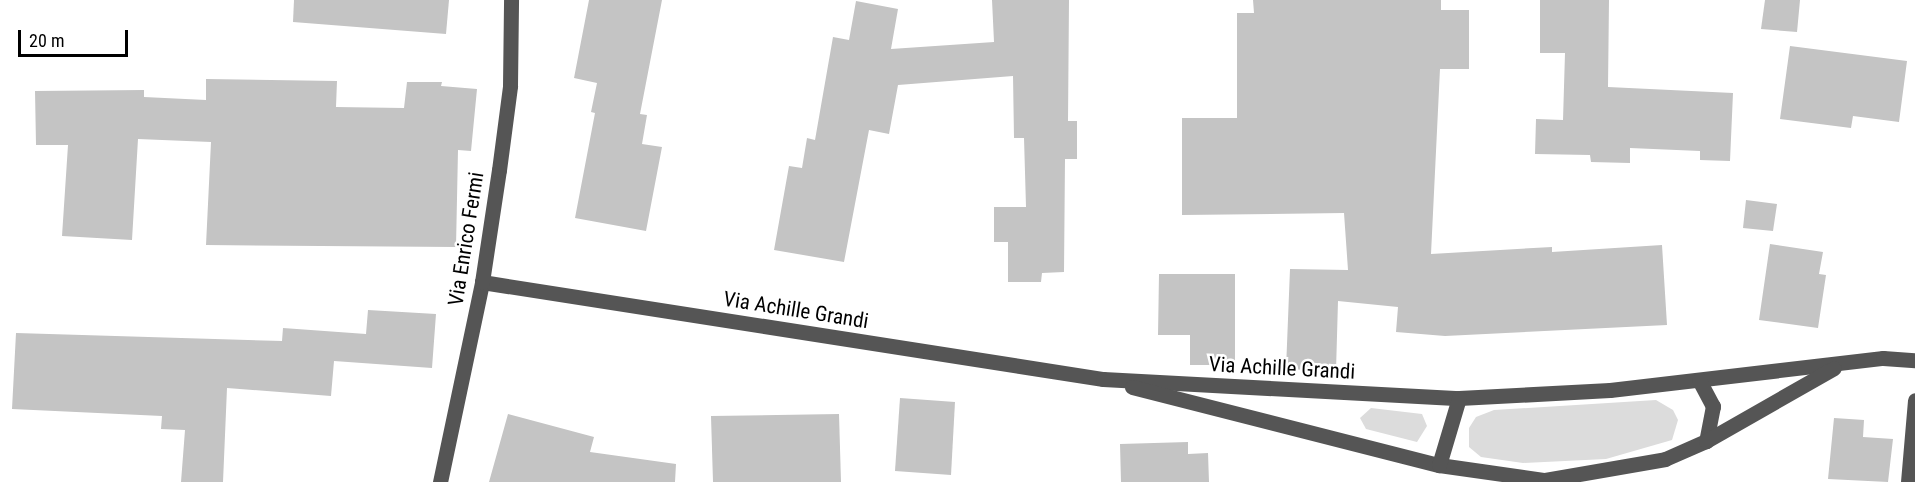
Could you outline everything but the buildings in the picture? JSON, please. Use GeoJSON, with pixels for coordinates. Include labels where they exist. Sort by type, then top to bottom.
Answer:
{"type":"FeatureCollection","features":[{"type":"Feature","properties":{"kind":"street","name":"Via Enrico Fermi"},"geometry":{"type":"LineString","coordinates":[[440,482],[482,282],[510,86],[511,0]]}},
{"type":"Feature","properties":{"kind":"street","name":"Via Achille Grandi"},"geometry":{"type":"LineString","coordinates":[[482,282],[1103,380],[1440,465],[1545,480],[1665,459],[1706,441],[1841,364]]}},
{"type":"Feature","properties":{"kind":"street","name":"Via Achille Grandi"},"geometry":{"type":"LineString","coordinates":[[1103,380],[1460,398],[1610,390],[1883,358],[1915,360]]}},
{"type":"Feature","properties":{"kind":"street"},"geometry":{"type":"LineString","coordinates":[[1699,380],[1713,406],[1706,441]]}},
{"type":"Feature","properties":{"kind":"street"},"geometry":{"type":"LineString","coordinates":[[1440,465],[1460,398]]}},
{"type":"Feature","properties":{"kind":"street"},"geometry":{"type":"LineString","coordinates":[[1908,482],[1915,400]]}},
{"type":"Feature","properties":{"kind":"shaded area"},"geometry":{"type":"Polygon","coordinates":[[[1656,400],[1673,410],[1678,420],[1672,440],[1606,459],[1523,463],[1481,457],[1469,447],[1469,428],[1476,417],[1494,410],[1656,400]]]}},
{"type":"Feature","properties":{"kind":"shaded area"},"geometry":{"type":"Polygon","coordinates":[[[1371,408],[1422,414],[1427,426],[1417,442],[1366,429],[1360,418],[1371,408]]]}}]}
